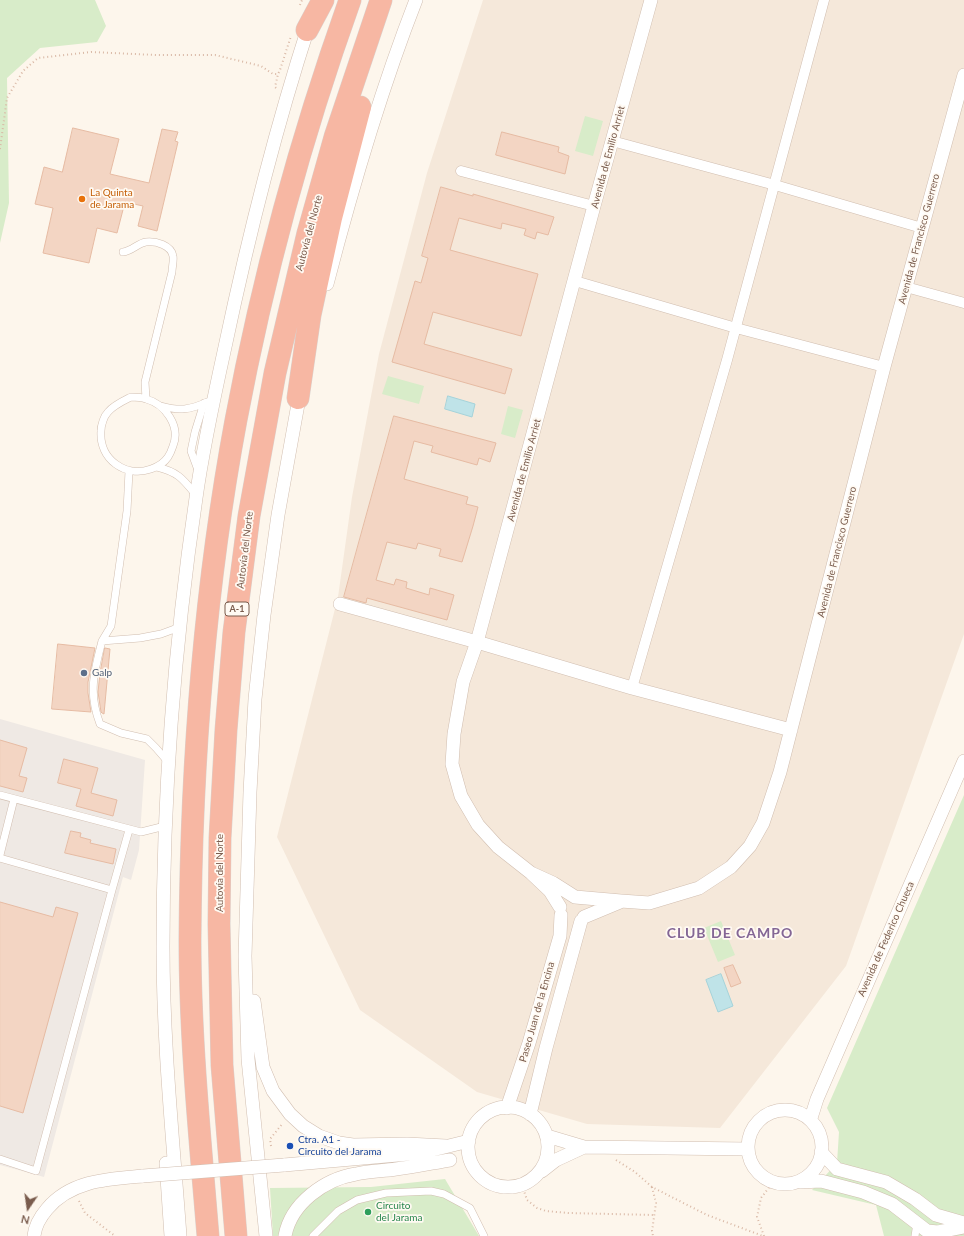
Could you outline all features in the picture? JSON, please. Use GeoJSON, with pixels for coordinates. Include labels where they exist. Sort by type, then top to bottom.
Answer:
{"type":"FeatureCollection","features":[{"type":"Feature","properties":{"kind":"highway"},"geometry":{"type":"LineString","coordinates":[[299,33],[323,0]]}},
{"type":"Feature","properties":{"kind":"highway"},"geometry":{"type":"LineString","coordinates":[[208,1236],[196,1100],[190,943],[194,783],[199,703],[208,612],[220,516],[236,420],[262,297],[279,226],[309,124],[350,0]]}},
{"type":"Feature","properties":{"kind":"highway","name":"Autovía del Norte"},"geometry":{"type":"LineString","coordinates":[[236,1236],[222,1065],[219,900],[220,822],[236,617],[248,516],[276,365],[308,233],[333,144],[369,32],[381,0]]}},
{"type":"Feature","properties":{"kind":"highway"},"geometry":{"type":"LineString","coordinates":[[298,398],[310,315],[330,218],[356,117],[382,36],[396,0]]}},
{"type":"Feature","properties":{"kind":"street"},"geometry":{"type":"LineString","coordinates":[[180,1236],[166,1044],[163,949],[165,826],[180,627],[209,400],[233,309],[299,33],[317,0]]}},
{"type":"Feature","properties":{"kind":"street"},"geometry":{"type":"LineString","coordinates":[[266,1236],[248,1059],[244,956],[254,714],[264,615],[278,515],[298,398],[356,179],[385,82],[416,0]]}},
{"type":"Feature","properties":{"kind":"street","name":"Avenida de Emilio Arriet"},"geometry":{"type":"LineString","coordinates":[[560,911],[550,891],[531,873],[498,847],[478,825],[461,796],[452,764],[454,734],[463,682],[477,642],[651,0]]}},
{"type":"Feature","properties":{"kind":"street"},"geometry":{"type":"LineString","coordinates":[[632,688],[736,328],[824,0]]}},
{"type":"Feature","properties":{"kind":"street","name":"Avenida de Francisco Guerrero"},"geometry":{"type":"LineString","coordinates":[[583,919],[622,901],[649,903],[698,888],[731,867],[750,846],[763,823],[780,772],[884,367],[964,75]]}},
{"type":"Feature","properties":{"kind":"street"},"geometry":{"type":"LineString","coordinates":[[612,140],[775,185],[922,228]]}},
{"type":"Feature","properties":{"kind":"street"},"geometry":{"type":"LineString","coordinates":[[461,171],[594,206]]}},
{"type":"Feature","properties":{"kind":"street"},"geometry":{"type":"LineString","coordinates":[[575,281],[736,328],[884,367]]}},
{"type":"Feature","properties":{"kind":"street"},"geometry":{"type":"LineString","coordinates":[[906,287],[964,303]]}},
{"type":"Feature","properties":{"kind":"street"},"geometry":{"type":"LineString","coordinates":[[340,604],[477,642],[632,688],[791,730]]}},
{"type":"Feature","properties":{"kind":"street","name":"Avenida de Federico Chueca"},"geometry":{"type":"LineString","coordinates":[[811,1118],[817,1099],[964,761]]}},
{"type":"Feature","properties":{"kind":"street"},"geometry":{"type":"LineString","coordinates":[[531,873],[553,883],[575,897],[579,899],[585,905],[586,913],[583,919],[573,924],[569,923],[565,921],[560,911],[563,901],[566,899],[575,897],[622,901]]}},
{"type":"Feature","properties":{"kind":"street"},"geometry":{"type":"LineString","coordinates":[[247,885],[251,975],[263,1067],[273,1091],[290,1114],[303,1126],[319,1136],[338,1143],[353,1145],[407,1144],[446,1146]]}},
{"type":"Feature","properties":{"kind":"street","name":"Paseo Juan de la Encina"},"geometry":{"type":"LineString","coordinates":[[507,1108],[529,1043],[560,936],[560,911]]}},
{"type":"Feature","properties":{"kind":"street","name":"Paseo Juan de la Encina"},"geometry":{"type":"LineString","coordinates":[[530,1114],[546,1048],[583,919]]}},
{"type":"Feature","properties":{"kind":"street"},"geometry":{"type":"LineString","coordinates":[[166,1044],[161,1086],[171,1236]]}},
{"type":"Feature","properties":{"kind":"street"},"geometry":{"type":"LineString","coordinates":[[538,1174],[546,1162],[548,1149],[547,1136],[540,1124],[530,1114],[519,1109],[507,1108],[494,1110],[482,1117],[473,1128],[469,1141],[469,1154],[473,1166],[480,1175],[489,1182],[500,1186],[511,1187],[522,1185],[531,1181],[556,1160],[588,1147]]}},
{"type":"Feature","properties":{"kind":"street"},"geometry":{"type":"LineString","coordinates":[[800,1182],[817,1169],[824,1143],[816,1123],[811,1118],[792,1109],[768,1113],[758,1121],[750,1134],[748,1149],[751,1162],[758,1173],[773,1182],[784,1185],[800,1182],[821,1181],[863,1192],[892,1204],[918,1229],[936,1234],[964,1227]]}},
{"type":"Feature","properties":{"kind":"street"},"geometry":{"type":"LineString","coordinates":[[547,1136],[588,1147],[748,1149]]}},
{"type":"Feature","properties":{"kind":"street"},"geometry":{"type":"LineString","coordinates":[[34,1236],[41,1216],[63,1193],[82,1185],[107,1179],[420,1153],[469,1141]]}},
{"type":"Feature","properties":{"kind":"street"},"geometry":{"type":"LineString","coordinates":[[821,1152],[837,1169],[886,1182],[915,1199],[936,1215],[964,1223]]}},
{"type":"Feature","properties":{"kind":"street"},"geometry":{"type":"LineString","coordinates":[[420,1153],[473,1166]]}},
{"type":"Feature","properties":{"kind":"street"},"geometry":{"type":"LineString","coordinates":[[285,1236],[294,1213],[308,1197],[334,1180],[356,1174],[398,1169],[450,1160]]}},
{"type":"Feature","properties":{"kind":"street"},"geometry":{"type":"LineString","coordinates":[[918,1229],[924,1217],[936,1215]]}},
{"type":"Feature","properties":{"kind":"lane"},"geometry":{"type":"LineString","coordinates":[[123,252],[129,251],[145,242],[160,243],[170,250],[173,256],[172,272],[145,382],[146,399]]}},
{"type":"Feature","properties":{"kind":"lane"},"geometry":{"type":"LineString","coordinates":[[160,406],[169,415],[175,428],[174,443],[168,457],[157,467],[144,472],[129,471],[117,466],[106,455],[100,440],[101,427],[107,412],[118,403],[131,397],[146,399],[160,406],[187,410],[209,400]]}},
{"type":"Feature","properties":{"kind":"lane"},"geometry":{"type":"LineString","coordinates":[[157,467],[169,470],[179,476],[196,495]]}},
{"type":"Feature","properties":{"kind":"lane"},"geometry":{"type":"LineString","coordinates":[[129,471],[127,511],[111,626],[102,641],[95,666],[92,696],[95,712],[100,724],[121,733],[147,739],[169,763]]}},
{"type":"Feature","properties":{"kind":"lane"},"geometry":{"type":"LineString","coordinates":[[102,641],[140,638],[161,634],[180,627]]}},
{"type":"Feature","properties":{"kind":"lane"},"geometry":{"type":"LineString","coordinates":[[0,795],[129,830],[141,832],[165,826]]}},
{"type":"Feature","properties":{"kind":"lane"},"geometry":{"type":"LineString","coordinates":[[14,799],[0,857],[112,890]]}},
{"type":"Feature","properties":{"kind":"lane"},"geometry":{"type":"LineString","coordinates":[[0,1159],[36,1171],[129,830]]}},
{"type":"Feature","properties":{"kind":"lane"},"geometry":{"type":"LineString","coordinates":[[313,1236],[338,1211],[357,1200],[386,1193],[431,1191],[444,1194],[470,1208],[484,1236]]}},
{"type":"Feature","properties":{"kind":"path"},"geometry":{"type":"LineString","coordinates":[[300,7],[302,0]]}},
{"type":"Feature","properties":{"kind":"path"},"geometry":{"type":"LineString","coordinates":[[0,149],[7,98],[23,71],[38,58],[91,52],[215,56],[261,66],[272,74],[278,74],[299,33]]}},
{"type":"Feature","properties":{"kind":"path"},"geometry":{"type":"LineString","coordinates":[[271,1151],[270,1139],[290,1114]]}},
{"type":"Feature","properties":{"kind":"path"},"geometry":{"type":"LineString","coordinates":[[588,1147],[636,1172],[652,1188],[707,1215],[763,1236]]}},
{"type":"Feature","properties":{"kind":"path"},"geometry":{"type":"LineString","coordinates":[[763,1236],[757,1217],[761,1198],[773,1182]]}},
{"type":"Feature","properties":{"kind":"path"},"geometry":{"type":"LineString","coordinates":[[522,1185],[528,1200],[537,1208],[546,1212],[654,1215]]}},
{"type":"Feature","properties":{"kind":"path"},"geometry":{"type":"LineString","coordinates":[[652,1188],[656,1202],[652,1231],[653,1236]]}},
{"type":"Feature","properties":{"kind":"path"},"geometry":{"type":"LineString","coordinates":[[73,1189],[85,1213],[115,1236]]}},
{"type":"Feature","properties":{"kind":"shaded area","name":"CLUB DE CAMPO"},"geometry":{"type":"Polygon","coordinates":[[[483,0],[964,0],[964,634],[846,966],[720,1128],[587,1124],[477,1092],[360,1010],[277,837],[338,597],[352,497],[379,354],[427,173],[483,0]]]}},
{"type":"Feature","properties":{"kind":"shaded area"},"geometry":{"type":"Polygon","coordinates":[[[0,719],[145,760],[139,850],[131,880],[123,877],[44,1177],[0,1165],[0,719]]]}},
{"type":"Feature","properties":{"kind":"green space"},"geometry":{"type":"Polygon","coordinates":[[[0,0],[95,0],[106,26],[97,42],[40,48],[7,78],[9,203],[0,243],[0,0]]]}},
{"type":"Feature","properties":{"kind":"green space"},"geometry":{"type":"Polygon","coordinates":[[[585,116],[603,121],[593,156],[575,151],[585,116]]]}},
{"type":"Feature","properties":{"kind":"green space"},"geometry":{"type":"Polygon","coordinates":[[[388,376],[424,386],[419,404],[382,394],[388,376]]]}},
{"type":"Feature","properties":{"kind":"green space"},"geometry":{"type":"Polygon","coordinates":[[[508,406],[523,410],[515,438],[501,434],[508,406]]]}},
{"type":"Feature","properties":{"kind":"green space"},"geometry":{"type":"Polygon","coordinates":[[[964,795],[964,1236],[884,1236],[876,1205],[812,1190],[837,1163],[839,1132],[827,1108],[964,795]]]}},
{"type":"Feature","properties":{"kind":"green space"},"geometry":{"type":"Polygon","coordinates":[[[721,921],[735,955],[718,962],[704,928],[721,921]]]}},
{"type":"Feature","properties":{"kind":"green space","name":"Circuito del Jarama"},"geometry":{"type":"Polygon","coordinates":[[[445,1179],[479,1236],[273,1236],[270,1188],[371,1187],[445,1179]]]}},
{"type":"Feature","properties":{"kind":"water"},"geometry":{"type":"Polygon","coordinates":[[[448,396],[475,404],[472,417],[445,409],[448,396]]]}},
{"type":"Feature","properties":{"kind":"water"},"geometry":{"type":"Polygon","coordinates":[[[721,974],[733,1006],[718,1012],[706,980],[721,974]]]}},
{"type":"Feature","properties":{"kind":"building"},"geometry":{"type":"Polygon","coordinates":[[[73,128],[119,139],[110,174],[149,183],[162,129],[178,132],[175,141],[178,142],[157,231],[138,226],[143,206],[125,202],[117,233],[97,228],[89,263],[43,253],[53,208],[35,204],[44,167],[62,172],[73,128]]]}},
{"type":"Feature","properties":{"kind":"building"},"geometry":{"type":"Polygon","coordinates":[[[502,132],[559,147],[558,152],[569,156],[565,174],[496,155],[502,132]]]}},
{"type":"Feature","properties":{"kind":"building"},"geometry":{"type":"Polygon","coordinates":[[[441,187],[473,196],[473,194],[554,217],[548,235],[537,232],[535,239],[524,235],[526,229],[502,223],[501,229],[459,218],[450,250],[538,274],[521,336],[433,312],[424,344],[512,369],[505,394],[392,362],[415,281],[421,283],[428,258],[422,256],[441,187]]]}},
{"type":"Feature","properties":{"kind":"building"},"geometry":{"type":"Polygon","coordinates":[[[394,416],[496,443],[490,462],[479,458],[477,465],[431,452],[433,446],[414,441],[404,479],[468,497],[466,504],[478,507],[473,526],[462,562],[439,556],[441,549],[418,543],[416,549],[387,542],[376,580],[394,585],[396,579],[407,582],[406,588],[429,595],[430,588],[454,595],[447,620],[367,598],[366,603],[344,597],[394,416]]]}},
{"type":"Feature","properties":{"kind":"building"},"geometry":{"type":"Polygon","coordinates":[[[58,644],[95,648],[88,682],[91,712],[52,709],[58,644]]]}},
{"type":"Feature","properties":{"kind":"building"},"geometry":{"type":"Polygon","coordinates":[[[105,648],[110,649],[104,714],[101,712],[98,692],[105,648]]]}},
{"type":"Feature","properties":{"kind":"building"},"geometry":{"type":"Polygon","coordinates":[[[0,740],[27,748],[19,776],[27,778],[23,792],[0,786],[0,740]]]}},
{"type":"Feature","properties":{"kind":"building"},"geometry":{"type":"Polygon","coordinates":[[[64,759],[98,768],[91,793],[117,800],[113,816],[76,806],[81,789],[58,783],[64,759]]]}},
{"type":"Feature","properties":{"kind":"building"},"geometry":{"type":"Polygon","coordinates":[[[71,831],[81,833],[80,837],[91,840],[90,843],[116,849],[113,864],[65,853],[71,831]]]}},
{"type":"Feature","properties":{"kind":"building"},"geometry":{"type":"Polygon","coordinates":[[[0,902],[53,917],[56,907],[78,913],[23,1113],[0,1106],[0,902]]]}},
{"type":"Feature","properties":{"kind":"building"},"geometry":{"type":"Polygon","coordinates":[[[733,965],[741,983],[731,987],[724,968],[733,965]]]}},
{"type":"Feature","properties":{"kind":"place","name":"La Quinta de Jarama"},"geometry":{"type":"Point","coordinates":[82,199]}},
{"type":"Feature","properties":{"kind":"place","name":"Galp"},"geometry":{"type":"Point","coordinates":[84,673]}},
{"type":"Feature","properties":{"kind":"place","name":"Ctra. A1 - Circuito del Jarama"},"geometry":{"type":"Point","coordinates":[290,1146]}},
{"type":"Feature","properties":{"kind":"place","name":"Circuito del Jarama"},"geometry":{"type":"Point","coordinates":[368,1212]}},
{"type":"Feature","properties":{"kind":"district","name":"CLUB DE CAMPO"},"geometry":{"type":"Point","coordinates":[730,933]}}]}
